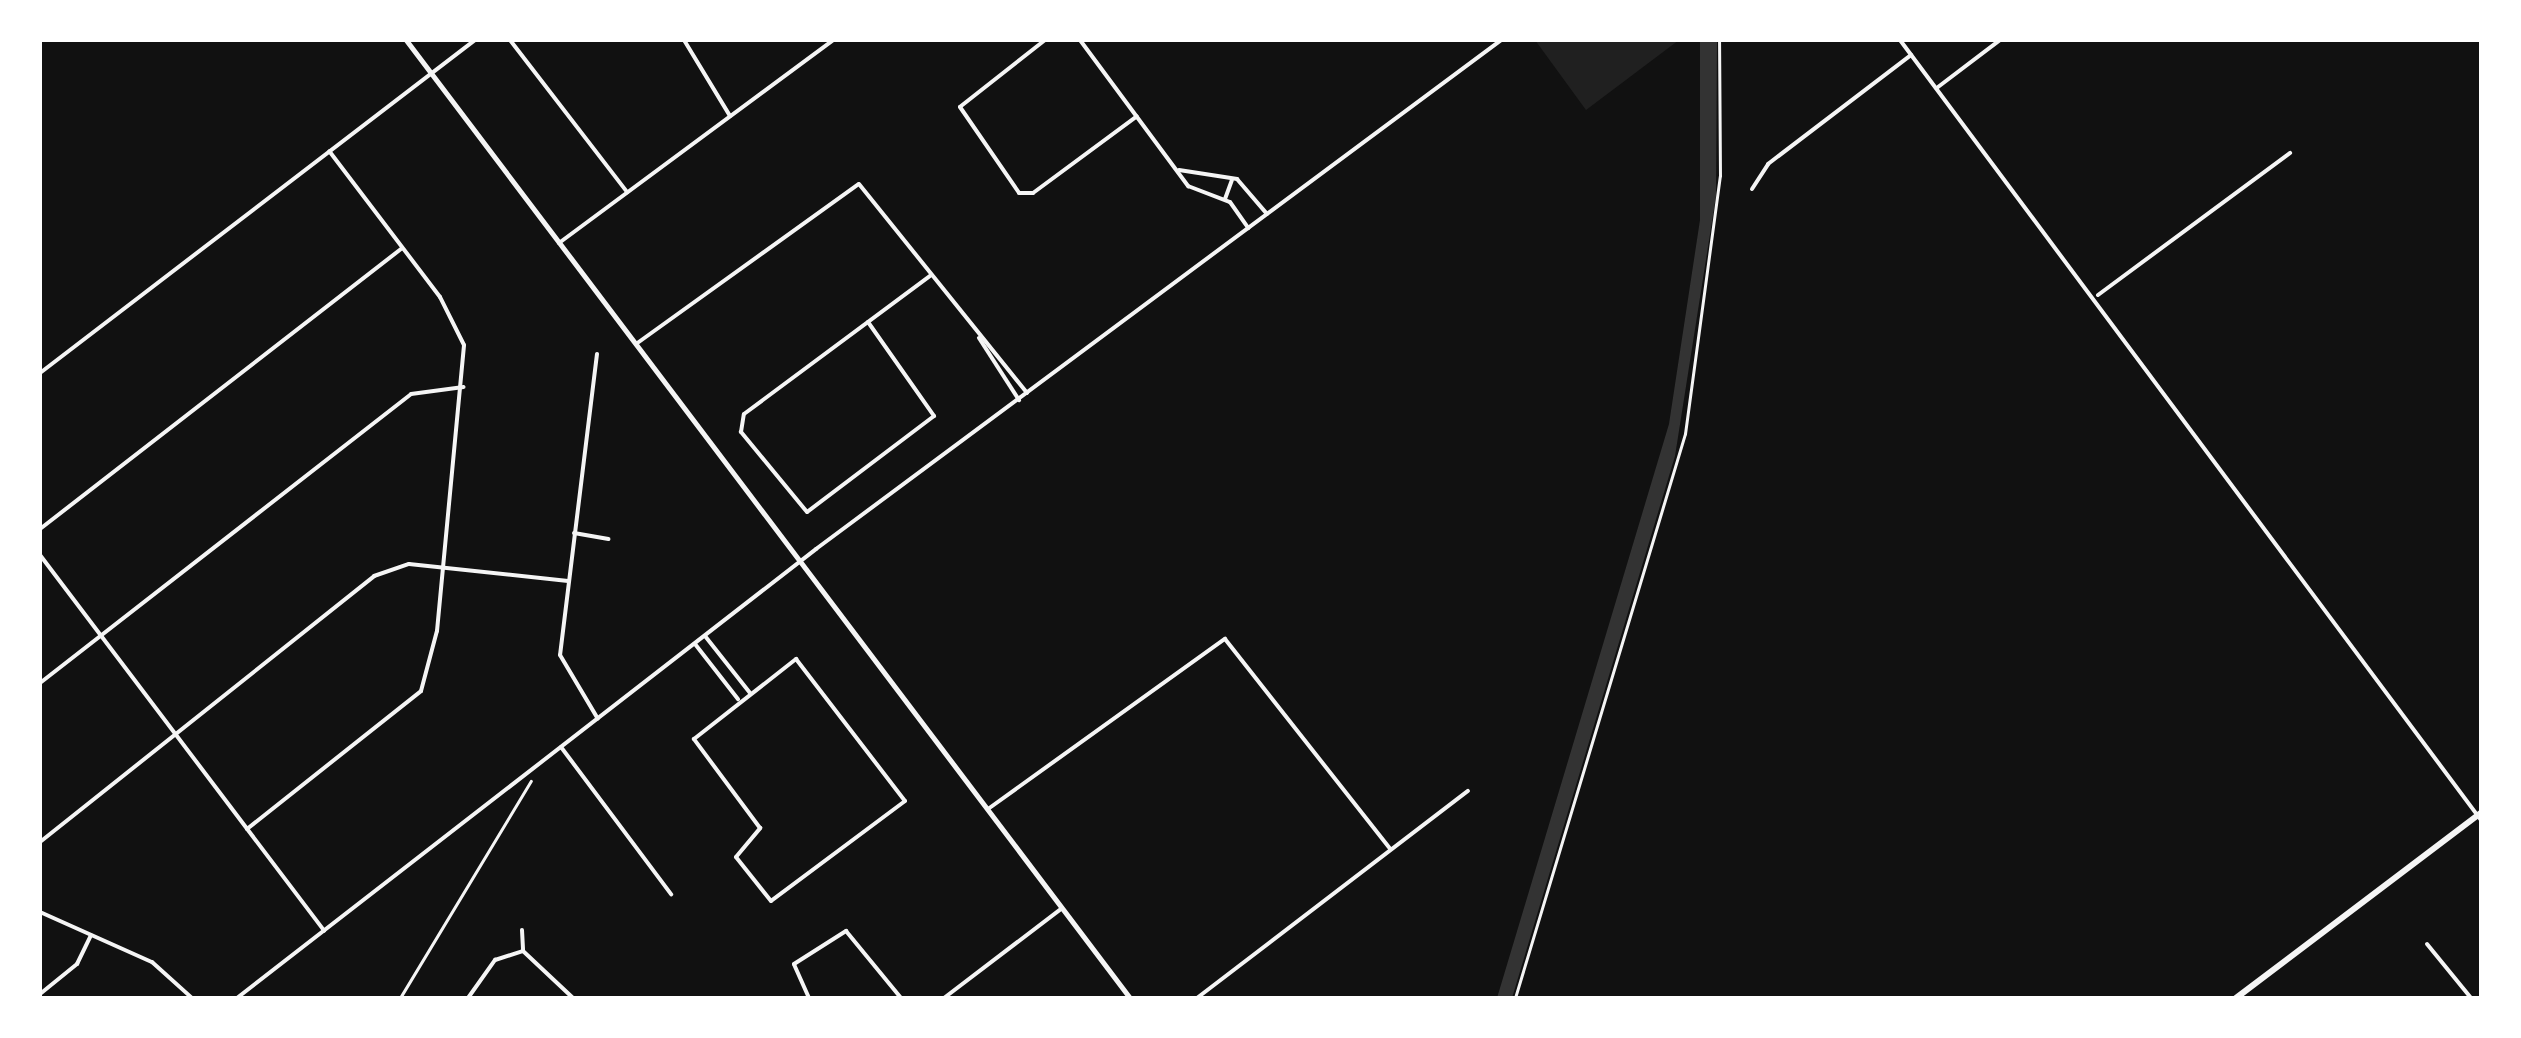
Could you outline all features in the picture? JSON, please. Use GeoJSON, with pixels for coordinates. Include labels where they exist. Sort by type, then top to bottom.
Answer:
{"type":"FeatureCollection","features":[{"type":"Feature","properties":{"kind":"main road"},"geometry":{"type":"LineString","coordinates":[[2236,998],[2480,816]]}},
{"type":"Feature","properties":{"kind":"street"},"geometry":{"type":"LineString","coordinates":[[406,40],[1130,998]]}},
{"type":"Feature","properties":{"kind":"street"},"geometry":{"type":"LineString","coordinates":[[40,372],[474,40]]}},
{"type":"Feature","properties":{"kind":"street"},"geometry":{"type":"LineString","coordinates":[[510,40],[627,192]]}},
{"type":"Feature","properties":{"kind":"street"},"geometry":{"type":"LineString","coordinates":[[684,40],[730,116]]}},
{"type":"Feature","properties":{"kind":"street"},"geometry":{"type":"LineString","coordinates":[[559,243],[833,40]]}},
{"type":"Feature","properties":{"kind":"street"},"geometry":{"type":"LineString","coordinates":[[1045,40],[960,107],[1024,195],[1136,116]]}},
{"type":"Feature","properties":{"kind":"street"},"geometry":{"type":"LineString","coordinates":[[1080,40],[1192,191],[1226,200],[1248,228]]}},
{"type":"Feature","properties":{"kind":"street"},"geometry":{"type":"LineString","coordinates":[[237,998],[801,561],[1501,40]]}},
{"type":"Feature","properties":{"kind":"street"},"geometry":{"type":"LineString","coordinates":[[1900,40],[2097,296],[2480,816]]}},
{"type":"Feature","properties":{"kind":"street"},"geometry":{"type":"LineString","coordinates":[[1938,87],[2000,40]]}},
{"type":"Feature","properties":{"kind":"street"},"geometry":{"type":"LineString","coordinates":[[1752,189],[1768,164],[1912,54]]}},
{"type":"Feature","properties":{"kind":"street"},"geometry":{"type":"LineString","coordinates":[[247,828],[420,691],[443,566],[464,387],[459,329],[328,151]]}},
{"type":"Feature","properties":{"kind":"street"},"geometry":{"type":"LineString","coordinates":[[2097,296],[2290,153]]}},
{"type":"Feature","properties":{"kind":"street"},"geometry":{"type":"LineString","coordinates":[[1178,170],[1232,178],[1267,214]]}},
{"type":"Feature","properties":{"kind":"street"},"geometry":{"type":"LineString","coordinates":[[1226,200],[1232,178]]}},
{"type":"Feature","properties":{"kind":"street"},"geometry":{"type":"LineString","coordinates":[[636,344],[859,184],[979,338],[1001,358],[1028,393]]}},
{"type":"Feature","properties":{"kind":"street"},"geometry":{"type":"LineString","coordinates":[[40,529],[402,248]]}},
{"type":"Feature","properties":{"kind":"street"},"geometry":{"type":"LineString","coordinates":[[868,322],[934,416],[808,512],[739,423],[868,322],[931,275]]}},
{"type":"Feature","properties":{"kind":"street"},"geometry":{"type":"LineString","coordinates":[[979,338],[992,365],[1019,400]]}},
{"type":"Feature","properties":{"kind":"street"},"geometry":{"type":"LineString","coordinates":[[597,354],[568,582],[562,664],[598,718]]}},
{"type":"Feature","properties":{"kind":"street"},"geometry":{"type":"LineString","coordinates":[[992,365],[1001,358]]}},
{"type":"Feature","properties":{"kind":"street"},"geometry":{"type":"LineString","coordinates":[[40,683],[411,394],[464,387]]}},
{"type":"Feature","properties":{"kind":"street"},"geometry":{"type":"LineString","coordinates":[[574,533],[608,538]]}},
{"type":"Feature","properties":{"kind":"street"},"geometry":{"type":"LineString","coordinates":[[40,555],[324,931]]}},
{"type":"Feature","properties":{"kind":"street"},"geometry":{"type":"LineString","coordinates":[[40,842],[374,576],[443,566],[568,582]]}},
{"type":"Feature","properties":{"kind":"street"},"geometry":{"type":"LineString","coordinates":[[705,636],[750,693]]}},
{"type":"Feature","properties":{"kind":"street"},"geometry":{"type":"LineString","coordinates":[[988,809],[1225,639],[1390,850]]}},
{"type":"Feature","properties":{"kind":"street"},"geometry":{"type":"LineString","coordinates":[[695,644],[739,701]]}},
{"type":"Feature","properties":{"kind":"street"},"geometry":{"type":"LineString","coordinates":[[796,660],[905,801],[770,901],[736,857],[760,828],[694,739],[739,701],[796,660]]}},
{"type":"Feature","properties":{"kind":"street"},"geometry":{"type":"LineString","coordinates":[[722,679],[732,670]]}},
{"type":"Feature","properties":{"kind":"street"},"geometry":{"type":"LineString","coordinates":[[561,746],[671,894]]}},
{"type":"Feature","properties":{"kind":"street"},"geometry":{"type":"LineString","coordinates":[[1198,998],[1468,791]]}},
{"type":"Feature","properties":{"kind":"street"},"geometry":{"type":"LineString","coordinates":[[944,998],[1062,908]]}},
{"type":"Feature","properties":{"kind":"street"},"geometry":{"type":"LineString","coordinates":[[40,912],[167,971],[192,998]]}},
{"type":"Feature","properties":{"kind":"street"},"geometry":{"type":"LineString","coordinates":[[522,930],[523,950],[574,998]]}},
{"type":"Feature","properties":{"kind":"street"},"geometry":{"type":"LineString","coordinates":[[809,998],[792,970],[846,930],[901,998]]}},
{"type":"Feature","properties":{"kind":"street"},"geometry":{"type":"LineString","coordinates":[[40,994],[77,964],[91,933]]}},
{"type":"Feature","properties":{"kind":"street"},"geometry":{"type":"LineString","coordinates":[[2427,944],[2470,998]]}},
{"type":"Feature","properties":{"kind":"street"},"geometry":{"type":"LineString","coordinates":[[468,998],[495,960],[523,950]]}},
{"type":"Feature","properties":{"kind":"path"},"geometry":{"type":"LineString","coordinates":[[1515,998],[1684,434],[1720,176],[1719,40]]}},
{"type":"Feature","properties":{"kind":"path"},"geometry":{"type":"LineString","coordinates":[[400,998],[539,764]]}},
{"type":"Feature","properties":{"kind":"shaded area"},"geometry":{"type":"Polygon","coordinates":[[[1535,40],[1679,40],[1586,110],[1535,40]]]}},
{"type":"Feature","properties":{"kind":"shaded area"},"geometry":{"type":"Polygon","coordinates":[[[1700,40],[1717,40],[1716,196],[1675,456],[1512,998],[1497,998],[1669,424],[1700,220],[1700,40]]]}}]}
